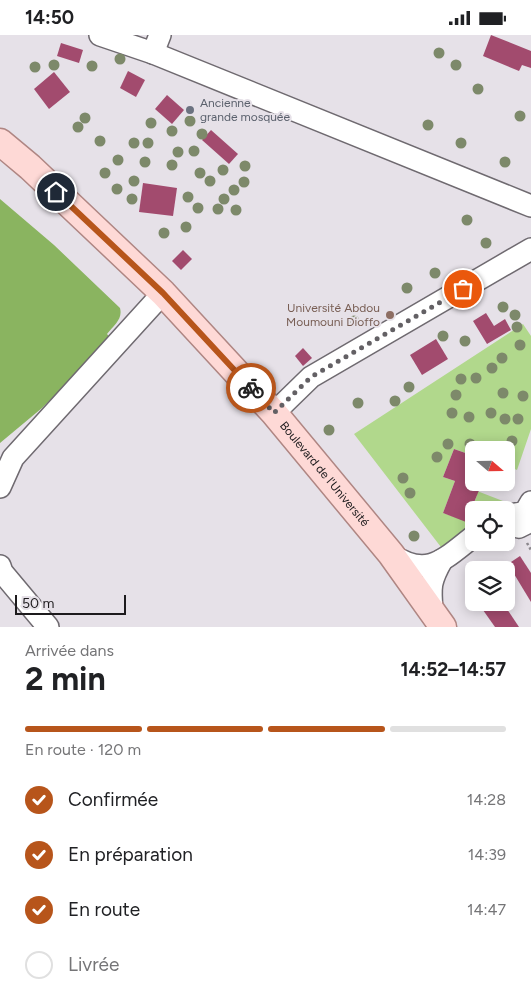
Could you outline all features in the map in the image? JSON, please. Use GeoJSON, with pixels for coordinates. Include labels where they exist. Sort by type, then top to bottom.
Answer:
{"type":"FeatureCollection","features":[{"type":"Feature","properties":{"kind":"main road","name":"Boulevard de l'Université"},"geometry":{"type":"LineString","coordinates":[[0,142],[30,167],[163,293],[274,413],[392,555],[438,618]]}},
{"type":"Feature","properties":{"kind":"street"},"geometry":{"type":"LineString","coordinates":[[100,35],[157,44],[531,207]]}},
{"type":"Feature","properties":{"kind":"street"},"geometry":{"type":"LineString","coordinates":[[274,413],[311,377],[531,249]]}},
{"type":"Feature","properties":{"kind":"street"},"geometry":{"type":"LineString","coordinates":[[0,487],[6,461],[163,293]]}},
{"type":"Feature","properties":{"kind":"street"},"geometry":{"type":"LineString","coordinates":[[392,555],[404,563],[424,567],[442,560],[465,543]]}},
{"type":"Feature","properties":{"kind":"street"},"geometry":{"type":"LineString","coordinates":[[438,618],[430,589],[442,560]]}},
{"type":"Feature","properties":{"kind":"street"},"geometry":{"type":"LineString","coordinates":[[1,570],[48,627]]}},
{"type":"Feature","properties":{"kind":"green space"},"geometry":{"type":"Polygon","coordinates":[[[0,199],[54,245],[120,308],[121,312],[117,322],[107,334],[112,340],[42,408],[0,443],[0,199]]]}},
{"type":"Feature","properties":{"kind":"green space"},"geometry":{"type":"Polygon","coordinates":[[[523,324],[531,336],[531,429],[517,470],[515,469],[515,441],[465,441],[465,453],[454,449],[443,477],[455,481],[443,513],[465,520],[465,535],[444,551],[354,434],[523,324]]]}},
{"type":"Feature","properties":{"kind":"green space"},"geometry":{"type":"Polygon","coordinates":[[[470,491],[477,491],[503,501],[475,501],[477,495],[470,491]]]}},
{"type":"Feature","properties":{"kind":"building"},"geometry":{"type":"Polygon","coordinates":[[[491,35],[531,51],[531,68],[522,65],[519,71],[483,56],[491,35]]]}},
{"type":"Feature","properties":{"kind":"building"},"geometry":{"type":"Polygon","coordinates":[[[61,43],[83,50],[79,63],[57,56],[61,43]]]}},
{"type":"Feature","properties":{"kind":"building"},"geometry":{"type":"Polygon","coordinates":[[[128,71],[145,80],[136,97],[120,88],[128,71]]]}},
{"type":"Feature","properties":{"kind":"building"},"geometry":{"type":"Polygon","coordinates":[[[54,72],[70,92],[49,109],[34,89],[54,72]]]}},
{"type":"Feature","properties":{"kind":"building"},"geometry":{"type":"Polygon","coordinates":[[[167,95],[184,110],[172,124],[155,109],[167,95]]]}},
{"type":"Feature","properties":{"kind":"building"},"geometry":{"type":"Polygon","coordinates":[[[211,130],[238,154],[229,164],[202,140],[211,130]]]}},
{"type":"Feature","properties":{"kind":"building"},"geometry":{"type":"Polygon","coordinates":[[[143,183],[177,188],[173,216],[139,212],[143,183]]]}},
{"type":"Feature","properties":{"kind":"building"},"geometry":{"type":"Polygon","coordinates":[[[183,250],[192,259],[181,270],[172,261],[183,250]]]}},
{"type":"Feature","properties":{"kind":"building"},"geometry":{"type":"Polygon","coordinates":[[[486,313],[494,326],[505,319],[511,330],[487,344],[473,321],[486,313]]]}},
{"type":"Feature","properties":{"kind":"building"},"geometry":{"type":"Polygon","coordinates":[[[436,339],[448,359],[422,375],[410,355],[436,339]]]}},
{"type":"Feature","properties":{"kind":"building"},"geometry":{"type":"Polygon","coordinates":[[[303,348],[312,358],[303,366],[295,356],[303,348]]]}},
{"type":"Feature","properties":{"kind":"building"},"geometry":{"type":"Polygon","coordinates":[[[454,449],[465,453],[465,491],[479,491],[475,501],[465,501],[465,522],[443,513],[455,481],[443,477],[454,449]]]}},
{"type":"Feature","properties":{"kind":"building"},"geometry":{"type":"Polygon","coordinates":[[[520,556],[531,573],[531,602],[515,576],[515,561],[512,561],[520,556]]]}},
{"type":"Feature","properties":{"kind":"building"},"geometry":{"type":"Polygon","coordinates":[[[484,611],[508,611],[519,627],[495,627],[484,611]]]}},
{"type":"Feature","properties":{"kind":"way so far"},"geometry":{"type":"LineString","coordinates":[[251,388],[274,413],[311,377],[463,289]]}},
{"type":"Feature","properties":{"kind":"place","name":"Ancienne grande mosquée"},"geometry":{"type":"Point","coordinates":[190,110]}},
{"type":"Feature","properties":{"kind":"place","name":"Université Abdou Moumouni Dioffo"},"geometry":{"type":"Point","coordinates":[390,315]}},
{"type":"Feature","properties":{"kind":"route"},"geometry":{"type":"LineString","coordinates":[[56,192],[163,293],[251,388]]}}]}
